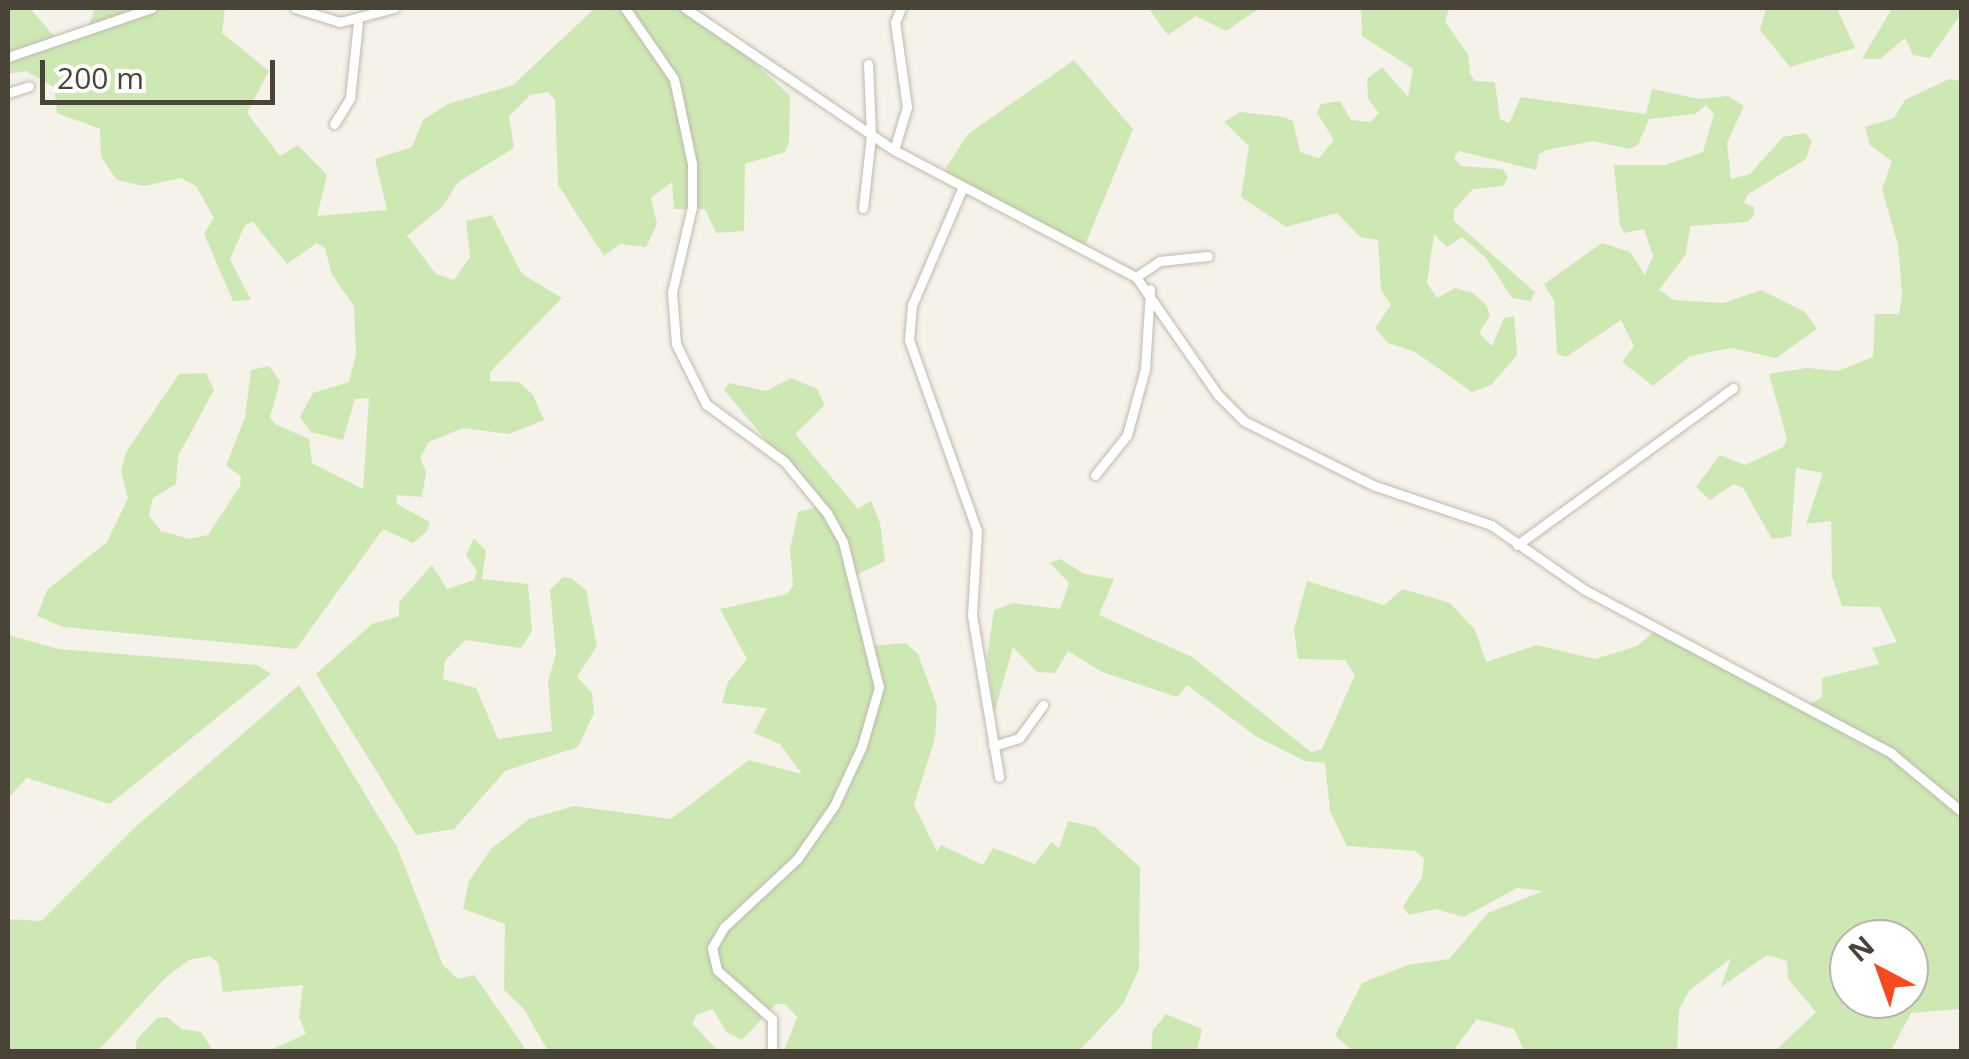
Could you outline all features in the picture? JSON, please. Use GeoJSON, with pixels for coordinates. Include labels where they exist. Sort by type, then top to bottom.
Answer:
{"type":"FeatureCollection","features":[{"type":"Feature","properties":{"kind":"street"},"geometry":{"type":"LineString","coordinates":[[8,57],[152,8]]}},
{"type":"Feature","properties":{"kind":"street"},"geometry":{"type":"LineString","coordinates":[[295,8],[325,20],[358,22],[394,8]]}},
{"type":"Feature","properties":{"kind":"street"},"geometry":{"type":"LineString","coordinates":[[625,8],[674,79],[692,164],[692,207],[672,292],[676,344],[706,404],[784,460],[827,512],[843,542],[879,687],[862,746],[834,806],[774,885],[724,927],[712,948],[717,970],[772,1019],[772,1052]]}},
{"type":"Feature","properties":{"kind":"street"},"geometry":{"type":"LineString","coordinates":[[685,8],[894,150],[1136,277],[1150,289],[1210,386],[1244,421],[1376,486],[1491,525],[1585,590],[1890,753],[1962,812]]}},
{"type":"Feature","properties":{"kind":"street"},"geometry":{"type":"LineString","coordinates":[[894,150],[907,107],[896,22],[901,8]]}},
{"type":"Feature","properties":{"kind":"street"},"geometry":{"type":"LineString","coordinates":[[334,124],[350,98],[358,22]]}},
{"type":"Feature","properties":{"kind":"street"},"geometry":{"type":"LineString","coordinates":[[863,208],[871,135],[868,64]]}},
{"type":"Feature","properties":{"kind":"street"},"geometry":{"type":"LineString","coordinates":[[8,93],[28,86]]}},
{"type":"Feature","properties":{"kind":"street"},"geometry":{"type":"LineString","coordinates":[[962,189],[912,305],[909,340],[977,531],[972,615],[999,777]]}},
{"type":"Feature","properties":{"kind":"street"},"geometry":{"type":"LineString","coordinates":[[1136,277],[1160,261],[1208,256]]}},
{"type":"Feature","properties":{"kind":"street"},"geometry":{"type":"LineString","coordinates":[[1095,475],[1127,436],[1145,369],[1150,289]]}},
{"type":"Feature","properties":{"kind":"street"},"geometry":{"type":"LineString","coordinates":[[1516,544],[1733,388]]}},
{"type":"Feature","properties":{"kind":"street"},"geometry":{"type":"LineString","coordinates":[[993,746],[1019,738],[1043,705]]}},
{"type":"Feature","properties":{"kind":"green space"},"geometry":{"type":"Polygon","coordinates":[[[8,8],[30,8],[59,42],[87,32],[95,8],[225,8],[222,33],[269,71],[247,113],[280,156],[298,145],[327,175],[317,216],[387,210],[375,159],[412,147],[423,120],[448,104],[513,85],[595,8],[680,8],[726,36],[790,96],[789,143],[785,152],[745,164],[744,231],[716,233],[705,209],[674,209],[672,182],[651,198],[657,224],[646,247],[620,244],[604,256],[558,185],[555,99],[548,92],[530,95],[509,116],[514,148],[458,182],[443,206],[407,236],[436,274],[454,280],[470,257],[466,221],[492,215],[522,274],[562,298],[490,372],[490,381],[519,382],[533,395],[544,420],[509,434],[463,428],[429,442],[420,458],[426,472],[422,497],[396,495],[397,504],[430,522],[427,531],[413,543],[383,529],[296,649],[63,627],[37,616],[47,590],[107,542],[128,498],[121,471],[126,452],[179,374],[206,373],[214,390],[178,456],[176,484],[153,498],[149,516],[161,531],[189,539],[208,535],[240,486],[241,476],[226,466],[245,417],[251,370],[269,366],[280,381],[270,417],[275,424],[309,439],[312,463],[363,489],[369,398],[355,399],[343,440],[311,432],[300,417],[313,393],[349,382],[356,354],[354,306],[332,275],[325,248],[317,243],[287,264],[253,222],[245,225],[230,259],[251,300],[233,301],[204,234],[214,218],[196,186],[180,178],[144,186],[117,180],[101,157],[100,129],[57,113],[54,87],[26,71],[8,74],[8,8]]]}},
{"type":"Feature","properties":{"kind":"green space"},"geometry":{"type":"Polygon","coordinates":[[[1148,8],[1260,8],[1226,31],[1196,16],[1168,35],[1148,8]]]}},
{"type":"Feature","properties":{"kind":"green space"},"geometry":{"type":"Polygon","coordinates":[[[1361,8],[1449,8],[1445,22],[1468,54],[1470,73],[1475,81],[1495,82],[1500,119],[1509,123],[1521,97],[1646,114],[1652,89],[1699,99],[1728,96],[1744,106],[1727,143],[1731,179],[1750,174],[1783,137],[1805,133],[1812,140],[1806,159],[1748,194],[1744,203],[1754,207],[1754,216],[1747,222],[1690,226],[1686,254],[1659,290],[1674,300],[1724,303],[1761,290],[1805,312],[1817,329],[1776,358],[1731,348],[1690,356],[1653,386],[1622,362],[1634,346],[1621,320],[1566,357],[1557,354],[1554,301],[1544,284],[1602,243],[1630,252],[1645,275],[1653,256],[1644,229],[1624,233],[1620,225],[1614,165],[1665,165],[1703,152],[1714,114],[1706,105],[1695,114],[1649,119],[1638,145],[1629,149],[1593,141],[1547,150],[1539,154],[1536,170],[1459,151],[1454,158],[1461,166],[1503,169],[1508,178],[1503,186],[1473,189],[1454,210],[1454,221],[1535,292],[1531,301],[1512,298],[1486,258],[1462,237],[1447,247],[1434,234],[1427,283],[1437,298],[1455,288],[1473,293],[1487,306],[1490,316],[1479,333],[1492,346],[1504,318],[1514,316],[1517,355],[1491,385],[1472,392],[1415,352],[1388,343],[1375,328],[1391,305],[1381,290],[1378,240],[1360,237],[1337,213],[1286,227],[1241,197],[1249,146],[1224,122],[1240,112],[1284,117],[1293,121],[1300,152],[1319,158],[1334,140],[1317,113],[1321,104],[1340,101],[1351,120],[1370,122],[1379,113],[1368,99],[1367,79],[1382,67],[1408,97],[1413,69],[1362,36],[1361,8]]]}},
{"type":"Feature","properties":{"kind":"green space"},"geometry":{"type":"Polygon","coordinates":[[[1766,8],[1837,8],[1855,48],[1790,67],[1760,30],[1766,8]]]}},
{"type":"Feature","properties":{"kind":"green space"},"geometry":{"type":"Polygon","coordinates":[[[1892,8],[1961,8],[1961,14],[1930,58],[1913,55],[1905,38],[1880,59],[1862,59],[1892,8]]]}},
{"type":"Feature","properties":{"kind":"green space"},"geometry":{"type":"Polygon","coordinates":[[[1074,60],[1133,129],[1083,250],[940,177],[968,134],[1074,60]]]}},
{"type":"Feature","properties":{"kind":"green space"},"geometry":{"type":"Polygon","coordinates":[[[1949,79],[1961,81],[1961,1009],[1929,1012],[1929,919],[1829,919],[1829,1019],[1908,1019],[1891,1051],[1775,1051],[1816,1012],[1788,979],[1787,961],[1767,955],[1721,987],[1731,958],[1689,991],[1679,1010],[1677,1051],[1524,1051],[1514,1029],[1477,1019],[1453,1051],[1353,1051],[1335,1036],[1362,983],[1408,965],[1449,959],[1488,913],[1543,891],[1517,888],[1464,917],[1436,909],[1409,915],[1403,907],[1422,877],[1424,859],[1415,851],[1347,846],[1330,811],[1325,763],[1305,761],[1257,737],[1187,685],[1177,697],[1102,672],[1068,651],[1055,673],[1037,672],[1013,647],[994,714],[987,657],[994,610],[1013,603],[1060,609],[1069,583],[1050,563],[1060,559],[1085,574],[1114,579],[1099,615],[1192,657],[1311,752],[1322,749],[1355,675],[1345,660],[1298,659],[1294,630],[1307,581],[1384,605],[1403,589],[1450,603],[1475,630],[1486,662],[1537,645],[1595,659],[1637,646],[1655,631],[1806,706],[1822,697],[1822,678],[1879,664],[1872,648],[1897,642],[1880,607],[1842,606],[1832,577],[1831,521],[1806,524],[1823,473],[1796,468],[1791,536],[1772,539],[1743,488],[1734,484],[1710,500],[1696,487],[1720,455],[1745,465],[1783,447],[1787,439],[1769,374],[1807,368],[1838,371],[1873,357],[1875,314],[1899,314],[1902,295],[1898,245],[1882,189],[1892,161],[1870,145],[1865,127],[1894,118],[1905,100],[1949,79]]]}},
{"type":"Feature","properties":{"kind":"green space"},"geometry":{"type":"Polygon","coordinates":[[[791,378],[817,389],[825,405],[795,434],[858,509],[871,501],[880,523],[885,561],[852,577],[869,646],[906,643],[918,654],[937,706],[935,738],[914,805],[937,852],[941,845],[983,865],[993,848],[1035,864],[1051,842],[1059,848],[1068,821],[1095,827],[1140,867],[1139,969],[1123,1004],[1079,1051],[784,1051],[797,1017],[785,1004],[776,1004],[742,1040],[726,1032],[713,1009],[696,1015],[693,1024],[718,1051],[548,1051],[524,1009],[504,990],[505,924],[463,909],[469,881],[491,849],[529,819],[574,806],[671,819],[749,760],[802,774],[780,744],[754,733],[767,708],[722,703],[728,682],[747,659],[720,609],[787,594],[793,586],[790,549],[798,512],[821,506],[724,390],[729,383],[766,391],[791,378]]]}},
{"type":"Feature","properties":{"kind":"green space"},"geometry":{"type":"Polygon","coordinates":[[[474,538],[486,551],[482,579],[528,584],[532,631],[521,648],[465,640],[445,661],[443,679],[476,688],[498,739],[552,731],[548,681],[556,654],[550,590],[563,577],[571,578],[586,590],[597,646],[577,677],[592,693],[594,713],[578,747],[505,771],[454,829],[416,835],[316,674],[372,624],[399,616],[399,602],[432,565],[447,589],[474,580],[477,571],[466,555],[474,538]]]}},
{"type":"Feature","properties":{"kind":"green space"},"geometry":{"type":"Polygon","coordinates":[[[8,635],[59,649],[257,665],[271,674],[110,804],[27,778],[8,798],[8,635]]]}},
{"type":"Feature","properties":{"kind":"green space"},"geometry":{"type":"Polygon","coordinates":[[[299,685],[397,847],[443,965],[458,979],[474,975],[527,1051],[268,1051],[306,1034],[299,1017],[303,985],[223,992],[218,962],[209,956],[189,960],[165,978],[98,1051],[8,1051],[8,919],[41,921],[133,829],[299,685]]]}},
{"type":"Feature","properties":{"kind":"green space"},"geometry":{"type":"Polygon","coordinates":[[[1166,1014],[1202,1029],[1197,1051],[1151,1051],[1153,1030],[1166,1014]]]}},
{"type":"Feature","properties":{"kind":"green space"},"geometry":{"type":"Polygon","coordinates":[[[167,1017],[182,1029],[201,1032],[213,1051],[135,1051],[137,1039],[157,1018],[167,1017]]]}}]}
